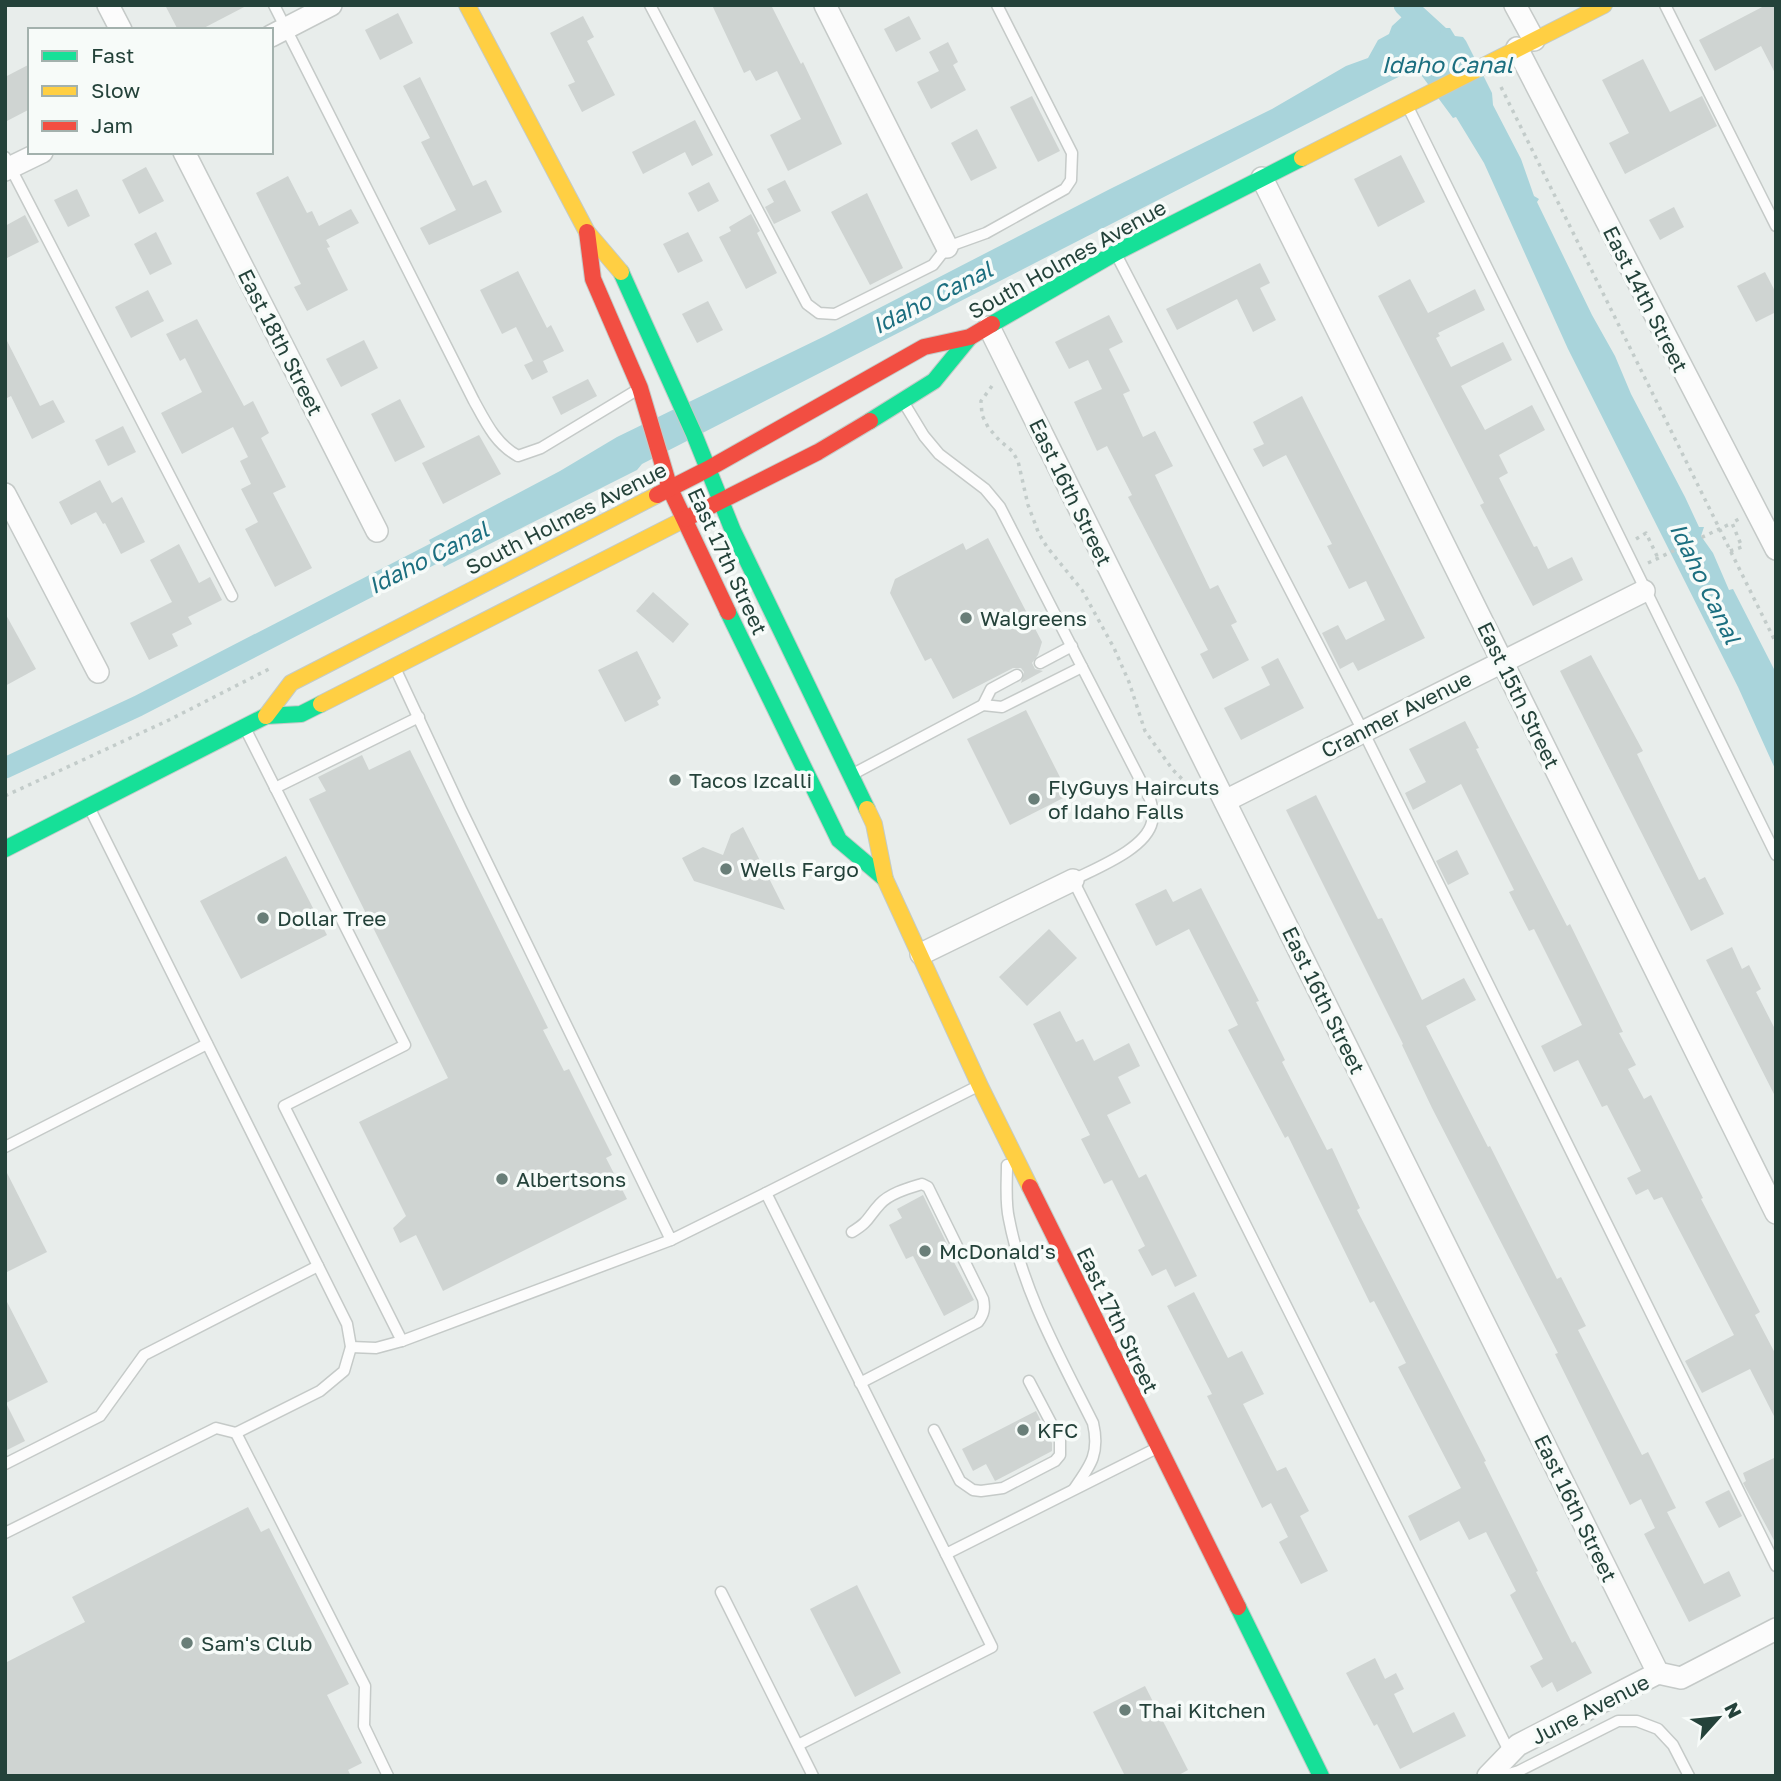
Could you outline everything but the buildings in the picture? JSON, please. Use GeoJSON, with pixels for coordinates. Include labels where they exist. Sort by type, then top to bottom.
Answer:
{"type":"FeatureCollection","features":[{"type":"Feature","properties":{"kind":"main road","name":"East 17th Street"},"geometry":{"type":"LineString","coordinates":[[467,5],[587,232],[619,267],[765,601],[874,824],[885,879],[1006,1142],[1321,1776]]}},
{"type":"Feature","properties":{"kind":"main road","name":"South Holmes Avenue"},"geometry":{"type":"LineString","coordinates":[[5,849],[266,716],[301,714],[818,452],[904,402],[942,373],[980,332],[1041,295],[1116,253],[1604,5]]}},
{"type":"Feature","properties":{"kind":"main road","name":"East 17th Street"},"geometry":{"type":"LineString","coordinates":[[587,232],[593,279],[640,388],[670,489],[684,522],[839,839],[885,879]]}},
{"type":"Feature","properties":{"kind":"main road","name":"South Holmes Avenue"},"geometry":{"type":"LineString","coordinates":[[266,716],[291,682],[708,469],[924,347],[980,332]]}},
{"type":"Feature","properties":{"kind":"street"},"geometry":{"type":"LineString","coordinates":[[108,5],[120,28]]}},
{"type":"Feature","properties":{"kind":"street"},"geometry":{"type":"LineString","coordinates":[[279,32],[331,5]]}},
{"type":"Feature","properties":{"kind":"street"},"geometry":{"type":"LineString","coordinates":[[825,5],[947,247]]}},
{"type":"Feature","properties":{"kind":"street","name":"East 14th Street"},"geometry":{"type":"LineString","coordinates":[[1515,5],[1525,44],[1771,527],[1776,549]]}},
{"type":"Feature","properties":{"kind":"street"},"geometry":{"type":"LineString","coordinates":[[7,165],[37,154]]}},
{"type":"Feature","properties":{"kind":"street","name":"East 18th Street"},"geometry":{"type":"LineString","coordinates":[[185,154],[377,531]]}},
{"type":"Feature","properties":{"kind":"street","name":"East 15th Street"},"geometry":{"type":"LineString","coordinates":[[1262,178],[1776,1213]]}},
{"type":"Feature","properties":{"kind":"street","name":"East 16th Street"},"geometry":{"type":"LineString","coordinates":[[980,332],[1225,802],[1658,1673]]}},
{"type":"Feature","properties":{"kind":"street"},"geometry":{"type":"LineString","coordinates":[[5,494],[98,673]]}},
{"type":"Feature","properties":{"kind":"street","name":"Cranmer Avenue"},"geometry":{"type":"LineString","coordinates":[[1225,802],[1502,660],[1644,591]]}},
{"type":"Feature","properties":{"kind":"street"},"geometry":{"type":"LineString","coordinates":[[921,954],[1073,880]]}},
{"type":"Feature","properties":{"kind":"street","name":"June Avenue"},"geometry":{"type":"LineString","coordinates":[[1488,1776],[1518,1745],[1658,1673],[1681,1678],[1776,1629]]}},
{"type":"Feature","properties":{"kind":"lane"},"geometry":{"type":"LineString","coordinates":[[274,5],[279,32],[489,430],[506,449],[518,456],[541,448],[640,388]]}},
{"type":"Feature","properties":{"kind":"lane"},"geometry":{"type":"LineString","coordinates":[[650,5],[807,304],[819,313],[835,314],[933,265],[947,247],[986,233],[1065,188],[1072,180],[1072,153],[997,5]]}},
{"type":"Feature","properties":{"kind":"lane"},"geometry":{"type":"LineString","coordinates":[[1665,5],[1776,226]]}},
{"type":"Feature","properties":{"kind":"lane"},"geometry":{"type":"LineString","coordinates":[[1407,104],[1776,855]]}},
{"type":"Feature","properties":{"kind":"lane"},"geometry":{"type":"LineString","coordinates":[[7,165],[232,596]]}},
{"type":"Feature","properties":{"kind":"lane"},"geometry":{"type":"LineString","coordinates":[[1116,253],[1363,731],[1776,1566]]}},
{"type":"Feature","properties":{"kind":"lane"},"geometry":{"type":"LineString","coordinates":[[904,402],[924,436],[939,454],[985,489],[1000,507],[1150,799],[1153,821],[1138,844],[1073,880],[1510,1753]]}},
{"type":"Feature","properties":{"kind":"lane"},"geometry":{"type":"LineString","coordinates":[[1040,663],[1072,646]]}},
{"type":"Feature","properties":{"kind":"lane"},"geometry":{"type":"LineString","coordinates":[[395,667],[440,766],[671,1240]]}},
{"type":"Feature","properties":{"kind":"lane"},"geometry":{"type":"LineString","coordinates":[[850,775],[983,705],[1002,707],[1082,667]]}},
{"type":"Feature","properties":{"kind":"lane"},"geometry":{"type":"LineString","coordinates":[[983,705],[991,689],[1017,675]]}},
{"type":"Feature","properties":{"kind":"lane"},"geometry":{"type":"LineString","coordinates":[[275,788],[419,717]]}},
{"type":"Feature","properties":{"kind":"lane"},"geometry":{"type":"LineString","coordinates":[[245,727],[405,1045],[284,1106],[402,1341]]}},
{"type":"Feature","properties":{"kind":"lane"},"geometry":{"type":"LineString","coordinates":[[5,1533],[216,1428],[236,1433],[320,1391],[344,1371],[351,1347],[347,1324],[89,807]]}},
{"type":"Feature","properties":{"kind":"lane"},"geometry":{"type":"LineString","coordinates":[[5,1147],[206,1044]]}},
{"type":"Feature","properties":{"kind":"lane"},"geometry":{"type":"LineString","coordinates":[[351,1347],[376,1349],[402,1341],[671,1240],[980,1086]]}},
{"type":"Feature","properties":{"kind":"lane"},"geometry":{"type":"LineString","coordinates":[[1006,1142],[1008,1217],[1023,1271],[1037,1310],[1093,1423],[1097,1439],[1094,1457],[1074,1490]]}},
{"type":"Feature","properties":{"kind":"lane"},"geometry":{"type":"LineString","coordinates":[[852,1232],[868,1222],[882,1202],[907,1188],[922,1184],[928,1187],[983,1298],[984,1307],[978,1322],[860,1383]]}},
{"type":"Feature","properties":{"kind":"lane"},"geometry":{"type":"LineString","coordinates":[[766,1193],[992,1647],[798,1745]]}},
{"type":"Feature","properties":{"kind":"lane"},"geometry":{"type":"LineString","coordinates":[[5,1464],[100,1416],[144,1355],[318,1266]]}},
{"type":"Feature","properties":{"kind":"lane"},"geometry":{"type":"LineString","coordinates":[[934,1430],[960,1482],[973,1490],[991,1492],[1003,1488],[1055,1461],[1060,1455],[1060,1440],[1029,1381]]}},
{"type":"Feature","properties":{"kind":"lane"},"geometry":{"type":"LineString","coordinates":[[236,1433],[365,1686],[364,1726],[388,1776]]}},
{"type":"Feature","properties":{"kind":"lane"},"geometry":{"type":"LineString","coordinates":[[946,1554],[1158,1448]]}},
{"type":"Feature","properties":{"kind":"lane"},"geometry":{"type":"LineString","coordinates":[[721,1592],[813,1776]]}},
{"type":"Feature","properties":{"kind":"lane"},"geometry":{"type":"LineString","coordinates":[[1502,1776],[1519,1771],[1618,1721],[1637,1721],[1658,1729],[1673,1745],[1689,1776]]}},
{"type":"Feature","properties":{"kind":"path"},"geometry":{"type":"LineString","coordinates":[[1501,87],[1776,643]]}},
{"type":"Feature","properties":{"kind":"path"},"geometry":{"type":"LineString","coordinates":[[992,386],[981,401],[982,415],[988,427],[1012,451],[1018,461],[1028,505],[1039,534],[1082,590],[1114,648],[1129,682],[1144,731],[1173,770],[1189,786]]}},
{"type":"Feature","properties":{"kind":"path"},"geometry":{"type":"LineString","coordinates":[[1634,540],[1646,533],[1658,558],[1717,527],[1743,517]]}},
{"type":"Feature","properties":{"kind":"path"},"geometry":{"type":"LineString","coordinates":[[1729,524],[1742,547],[1730,551]]}},
{"type":"Feature","properties":{"kind":"water","name":"Idaho Canal"},"geometry":{"type":"Polygon","coordinates":[[[1415,5],[1423,7],[1446,28],[1450,28],[1455,36],[1463,37],[1466,41],[1492,93],[1493,105],[1521,159],[1534,196],[1539,199],[1537,202],[1592,315],[1699,527],[1704,527],[1701,536],[1713,553],[1729,590],[1733,589],[1775,671],[1776,771],[1738,687],[1568,349],[1484,163],[1456,117],[1453,118],[1416,68],[444,567],[429,540],[560,471],[617,437],[825,336],[1272,109],[1346,66],[1368,58],[1378,40],[1389,34],[1392,26],[1415,5]]]}},
{"type":"Feature","properties":{"kind":"waterway"},"geometry":{"type":"LineString","coordinates":[[1404,5],[1430,31]]}},
{"type":"Feature","properties":{"kind":"waterway","name":"Idaho Canal"},"geometry":{"type":"LineString","coordinates":[[5,768],[138,706],[460,540]]}},
{"type":"Feature","properties":{"kind":"traffic: fast"},"geometry":{"type":"LineString","coordinates":[[992,324],[1117,252],[1302,158]]}},
{"type":"Feature","properties":{"kind":"traffic: fast"},"geometry":{"type":"LineString","coordinates":[[621,272],[694,434],[733,531],[867,809]]}},
{"type":"Feature","properties":{"kind":"traffic: fast"},"geometry":{"type":"LineString","coordinates":[[870,421],[934,381],[970,337]]}},
{"type":"Feature","properties":{"kind":"traffic: fast"},"geometry":{"type":"LineString","coordinates":[[728,612],[839,840],[885,879]]}},
{"type":"Feature","properties":{"kind":"traffic: fast"},"geometry":{"type":"LineString","coordinates":[[5,849],[266,716],[301,714],[321,704]]}},
{"type":"Feature","properties":{"kind":"traffic: fast"},"geometry":{"type":"LineString","coordinates":[[1238,1607],[1321,1776]]}},
{"type":"Feature","properties":{"kind":"traffic: slow"},"geometry":{"type":"LineString","coordinates":[[467,5],[587,232],[621,272]]}},
{"type":"Feature","properties":{"kind":"traffic: slow"},"geometry":{"type":"LineString","coordinates":[[1302,158],[1604,5]]}},
{"type":"Feature","properties":{"kind":"traffic: slow"},"geometry":{"type":"LineString","coordinates":[[266,716],[291,683],[657,495]]}},
{"type":"Feature","properties":{"kind":"traffic: slow"},"geometry":{"type":"LineString","coordinates":[[321,704],[685,519]]}},
{"type":"Feature","properties":{"kind":"traffic: slow"},"geometry":{"type":"LineString","coordinates":[[867,809],[874,824],[885,879],[980,1086],[1030,1187]]}},
{"type":"Feature","properties":{"kind":"traffic: jam"},"geometry":{"type":"LineString","coordinates":[[587,232],[593,279],[640,388],[670,489],[728,612]]}},
{"type":"Feature","properties":{"kind":"traffic: jam"},"geometry":{"type":"LineString","coordinates":[[657,495],[924,347],[970,337],[992,324]]}},
{"type":"Feature","properties":{"kind":"traffic: jam"},"geometry":{"type":"LineString","coordinates":[[685,519],[818,452],[870,421]]}},
{"type":"Feature","properties":{"kind":"traffic: jam"},"geometry":{"type":"LineString","coordinates":[[1030,1187],[1238,1607]]}},
{"type":"Feature","properties":{"kind":"place","name":"Walgreens"},"geometry":{"type":"Point","coordinates":[966,618]}},
{"type":"Feature","properties":{"kind":"place","name":"Tacos Izcalli"},"geometry":{"type":"Point","coordinates":[675,780]}},
{"type":"Feature","properties":{"kind":"place","name":"FlyGuys Haircuts of Idaho Falls"},"geometry":{"type":"Point","coordinates":[1034,799]}},
{"type":"Feature","properties":{"kind":"place","name":"Wells Fargo"},"geometry":{"type":"Point","coordinates":[726,869]}},
{"type":"Feature","properties":{"kind":"place","name":"Dollar Tree"},"geometry":{"type":"Point","coordinates":[263,918]}},
{"type":"Feature","properties":{"kind":"place","name":"Albertsons"},"geometry":{"type":"Point","coordinates":[502,1179]}},
{"type":"Feature","properties":{"kind":"place","name":"McDonald's"},"geometry":{"type":"Point","coordinates":[925,1251]}},
{"type":"Feature","properties":{"kind":"place","name":"KFC"},"geometry":{"type":"Point","coordinates":[1023,1430]}},
{"type":"Feature","properties":{"kind":"place","name":"Sam's Club"},"geometry":{"type":"Point","coordinates":[187,1643]}},
{"type":"Feature","properties":{"kind":"place","name":"Thai Kitchen"},"geometry":{"type":"Point","coordinates":[1125,1710]}}]}
